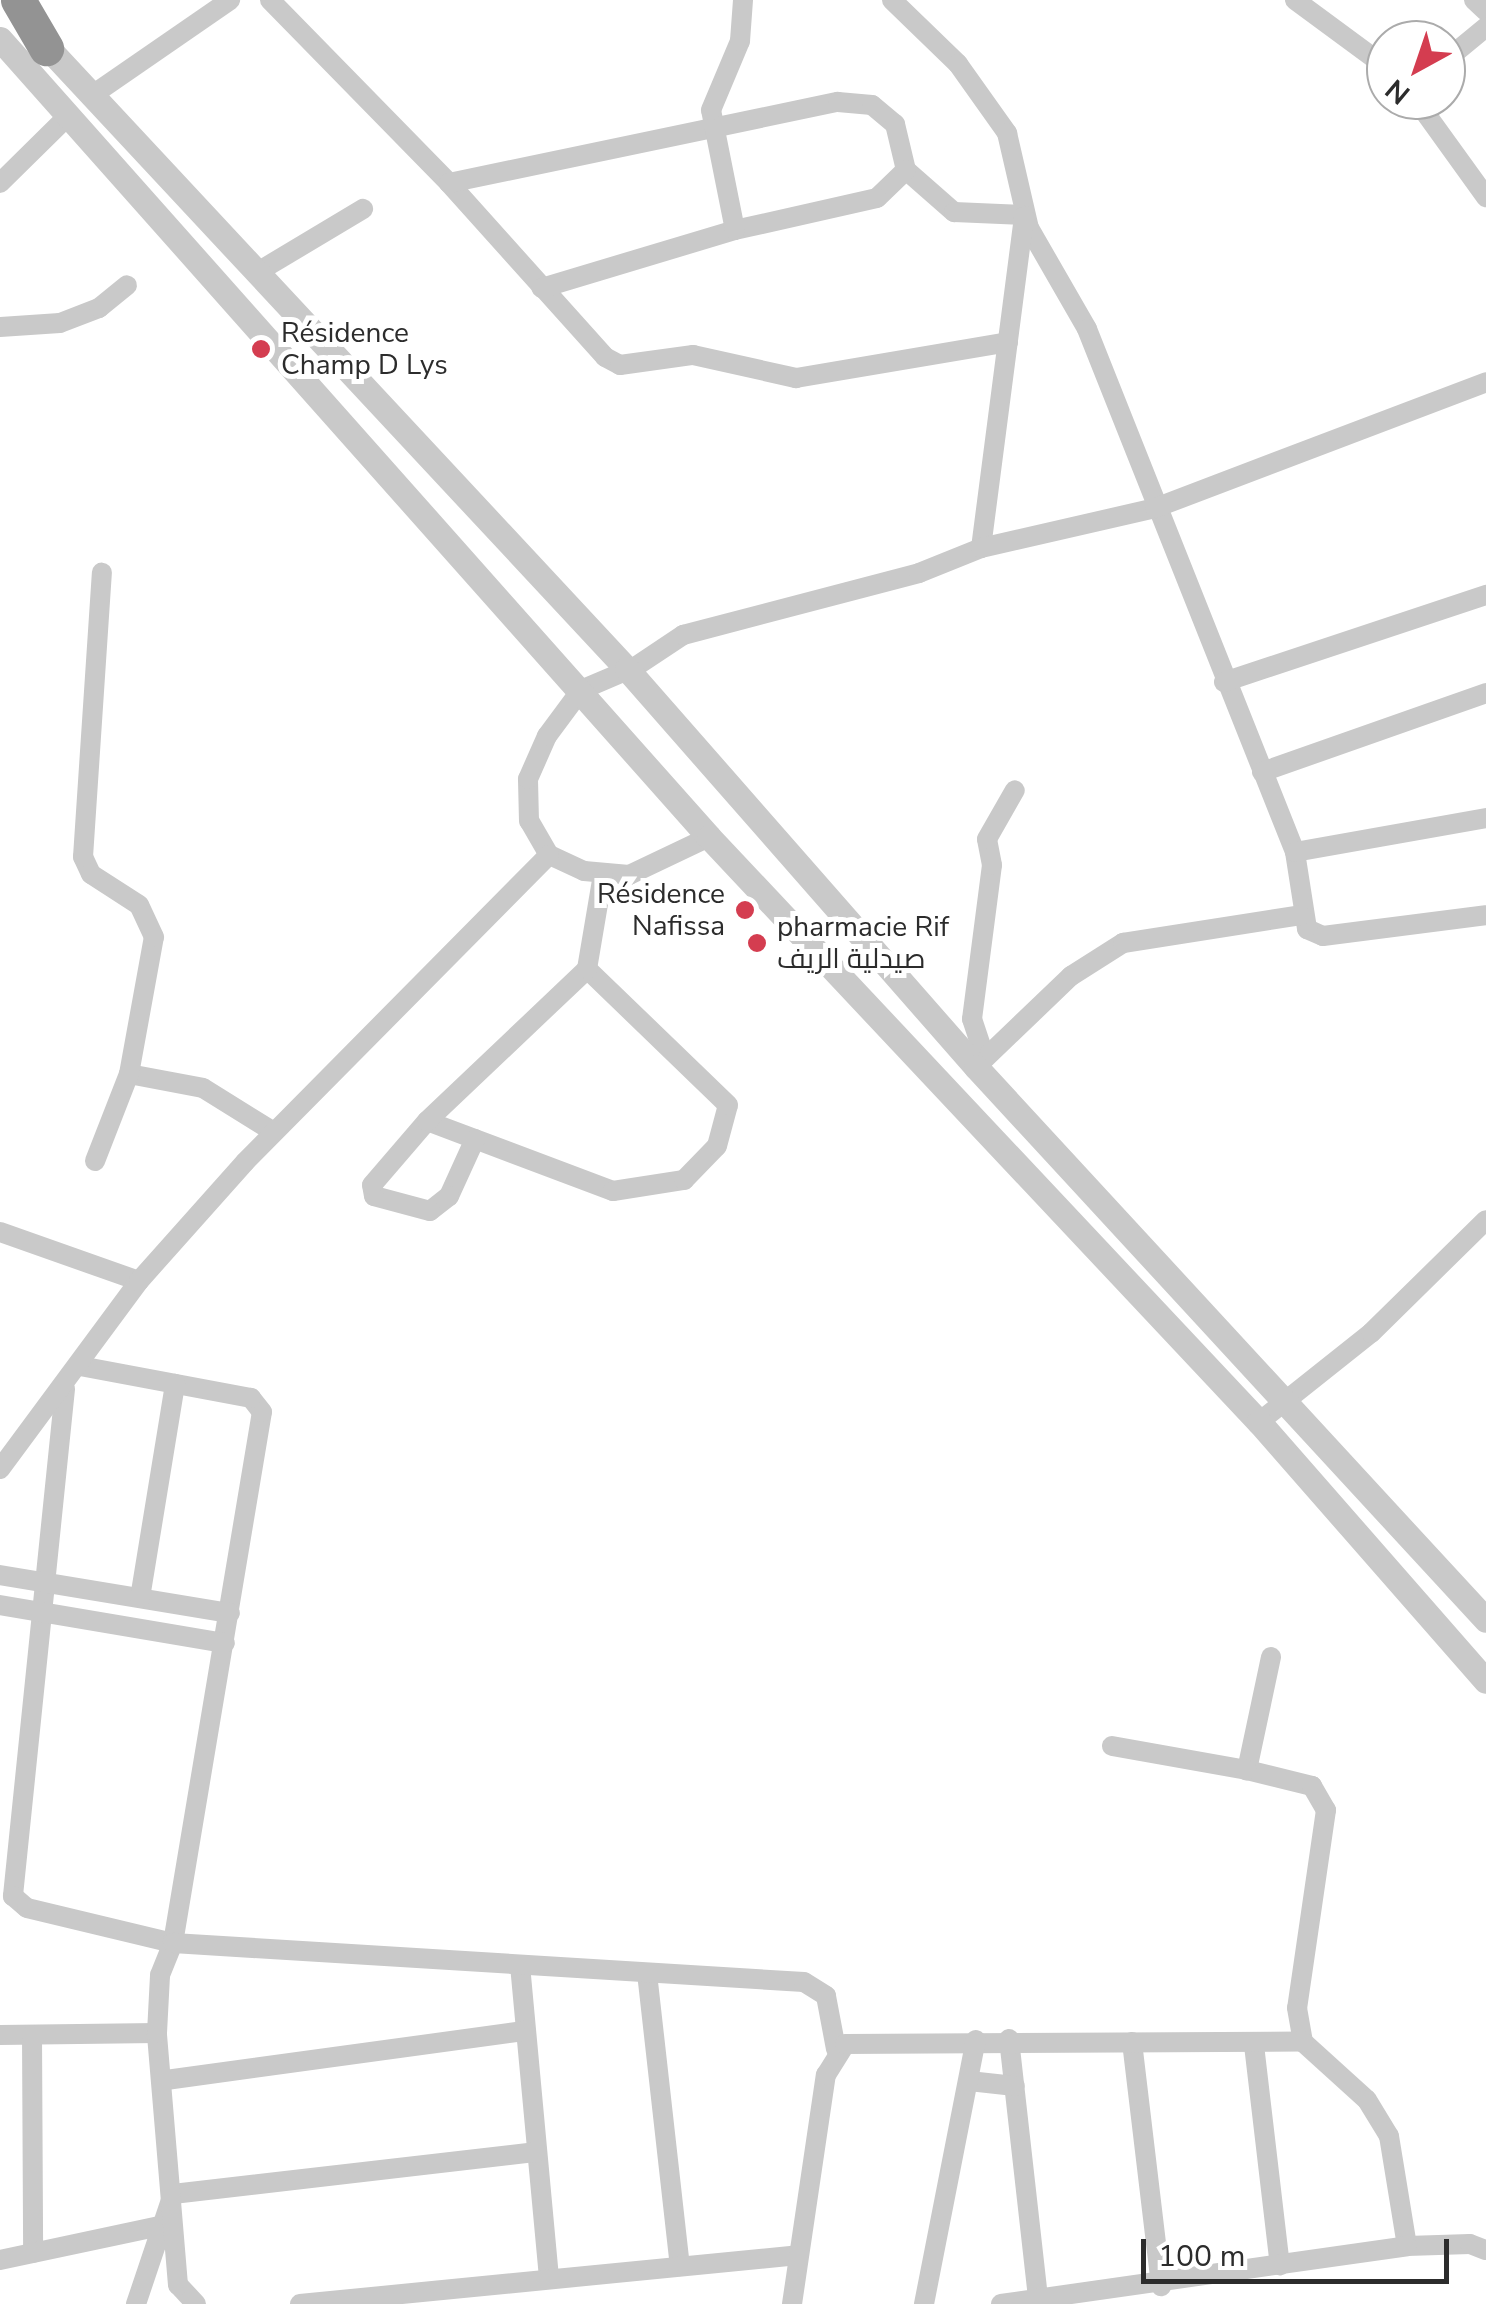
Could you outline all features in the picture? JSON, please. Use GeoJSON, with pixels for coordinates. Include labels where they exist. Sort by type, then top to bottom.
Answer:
{"type":"FeatureCollection","features":[{"type":"Feature","properties":{"kind":"highway"},"geometry":{"type":"LineString","coordinates":[[18,0],[46,48]]}},
{"type":"Feature","properties":{"kind":"street"},"geometry":{"type":"LineString","coordinates":[[4,0],[91,96],[261,270],[627,670],[1282,1402],[1486,1620]]}},
{"type":"Feature","properties":{"kind":"street"},"geometry":{"type":"LineString","coordinates":[[91,96],[230,0]]}},
{"type":"Feature","properties":{"kind":"street"},"geometry":{"type":"LineString","coordinates":[[270,0],[449,183],[605,357],[620,364],[693,356],[796,378],[1008,342]]}},
{"type":"Feature","properties":{"kind":"street"},"geometry":{"type":"LineString","coordinates":[[736,230],[711,129],[712,99],[744,25],[743,0]]}},
{"type":"Feature","properties":{"kind":"street"},"geometry":{"type":"LineString","coordinates":[[892,0],[958,64],[1007,132],[1024,215],[1080,312],[1224,682],[1295,852],[1307,929],[1324,936],[1486,915]]}},
{"type":"Feature","properties":{"kind":"street"},"geometry":{"type":"LineString","coordinates":[[1295,0],[1366,52]]}},
{"type":"Feature","properties":{"kind":"street"},"geometry":{"type":"LineString","coordinates":[[1474,0],[1486,11]]}},
{"type":"Feature","properties":{"kind":"street"},"geometry":{"type":"LineString","coordinates":[[1466,44],[1486,27]]}},
{"type":"Feature","properties":{"kind":"street"},"geometry":{"type":"LineString","coordinates":[[0,39],[709,837],[1259,1422],[1486,1680]]}},
{"type":"Feature","properties":{"kind":"street"},"geometry":{"type":"LineString","coordinates":[[449,183],[838,102],[872,105],[895,124],[906,170],[954,212],[1024,215]]}},
{"type":"Feature","properties":{"kind":"street"},"geometry":{"type":"LineString","coordinates":[[0,182],[69,116]]}},
{"type":"Feature","properties":{"kind":"street"},"geometry":{"type":"LineString","coordinates":[[1430,120],[1486,197]]}},
{"type":"Feature","properties":{"kind":"street"},"geometry":{"type":"LineString","coordinates":[[542,288],[736,230],[877,198],[906,170]]}},
{"type":"Feature","properties":{"kind":"street"},"geometry":{"type":"LineString","coordinates":[[261,270],[363,209]]}},
{"type":"Feature","properties":{"kind":"street"},"geometry":{"type":"LineString","coordinates":[[982,548],[1024,215]]}},
{"type":"Feature","properties":{"kind":"street"},"geometry":{"type":"LineString","coordinates":[[0,328],[60,323],[100,308],[127,285]]}},
{"type":"Feature","properties":{"kind":"street"},"geometry":{"type":"LineString","coordinates":[[709,837],[629,875],[602,874],[548,855],[529,821],[528,778],[547,736],[581,690],[627,670],[683,635],[919,573],[982,548],[1156,508],[1486,382]]}},
{"type":"Feature","properties":{"kind":"street"},"geometry":{"type":"LineString","coordinates":[[95,1162],[129,1074],[154,937],[139,906],[91,874],[83,857],[102,573]]}},
{"type":"Feature","properties":{"kind":"street"},"geometry":{"type":"LineString","coordinates":[[1224,682],[1486,595]]}},
{"type":"Feature","properties":{"kind":"street"},"geometry":{"type":"LineString","coordinates":[[1262,772],[1486,693]]}},
{"type":"Feature","properties":{"kind":"street"},"geometry":{"type":"LineString","coordinates":[[980,1062],[972,1019],[992,865],[987,839],[1016,790]]}},
{"type":"Feature","properties":{"kind":"street"},"geometry":{"type":"LineString","coordinates":[[1295,852],[1486,818]]}},
{"type":"Feature","properties":{"kind":"street"},"geometry":{"type":"LineString","coordinates":[[0,1469],[65,1389],[140,1281],[272,1131],[548,855]]}},
{"type":"Feature","properties":{"kind":"street"},"geometry":{"type":"LineString","coordinates":[[475,1139],[448,1196],[430,1211],[380,1201],[372,1185],[427,1122],[588,969],[602,874]]}},
{"type":"Feature","properties":{"kind":"street"},"geometry":{"type":"LineString","coordinates":[[980,1062],[1071,976],[1123,943],[1302,915]]}},
{"type":"Feature","properties":{"kind":"street"},"geometry":{"type":"LineString","coordinates":[[427,1122],[613,1191],[684,1180],[717,1146],[728,1105],[588,969]]}},
{"type":"Feature","properties":{"kind":"street"},"geometry":{"type":"LineString","coordinates":[[129,1074],[203,1088],[272,1131]]}},
{"type":"Feature","properties":{"kind":"street"},"geometry":{"type":"LineString","coordinates":[[1259,1422],[1371,1333],[1486,1220]]}},
{"type":"Feature","properties":{"kind":"street"},"geometry":{"type":"LineString","coordinates":[[0,1232],[140,1281]]}},
{"type":"Feature","properties":{"kind":"street"},"geometry":{"type":"LineString","coordinates":[[80,1366],[251,1398],[262,1412],[173,1943],[160,1975],[158,2034],[166,2080],[178,2286],[188,2302]]}},
{"type":"Feature","properties":{"kind":"street"},"geometry":{"type":"LineString","coordinates":[[140,1598],[174,1384]]}},
{"type":"Feature","properties":{"kind":"street"},"geometry":{"type":"LineString","coordinates":[[65,1389],[13,1896],[27,1908],[173,1943],[804,1982],[826,1996],[836,2050],[826,2075],[796,2255],[792,2304]]}},
{"type":"Feature","properties":{"kind":"street"},"geometry":{"type":"LineString","coordinates":[[1312,1481],[1337,1461]]}},
{"type":"Feature","properties":{"kind":"street"},"geometry":{"type":"LineString","coordinates":[[0,1575],[230,1614]]}},
{"type":"Feature","properties":{"kind":"street"},"geometry":{"type":"LineString","coordinates":[[0,1605],[225,1644]]}},
{"type":"Feature","properties":{"kind":"street"},"geometry":{"type":"LineString","coordinates":[[1247,1770],[1271,1657]]}},
{"type":"Feature","properties":{"kind":"street"},"geometry":{"type":"LineString","coordinates":[[1112,1746],[1312,1786],[1326,1810],[1296,2008],[1303,2042],[1367,2100],[1389,2136],[1408,2246]]}},
{"type":"Feature","properties":{"kind":"street"},"geometry":{"type":"LineString","coordinates":[[520,1965],[550,2280]]}},
{"type":"Feature","properties":{"kind":"street"},"geometry":{"type":"LineString","coordinates":[[647,1972],[680,2266]]}},
{"type":"Feature","properties":{"kind":"street"},"geometry":{"type":"LineString","coordinates":[[166,2080],[526,2031]]}},
{"type":"Feature","properties":{"kind":"street"},"geometry":{"type":"LineString","coordinates":[[0,2036],[158,2034]]}},
{"type":"Feature","properties":{"kind":"street"},"geometry":{"type":"LineString","coordinates":[[32,2035],[33,2253]]}},
{"type":"Feature","properties":{"kind":"street"},"geometry":{"type":"LineString","coordinates":[[836,2050],[857,2041],[1009,2039],[1254,2045],[1303,2042]]}},
{"type":"Feature","properties":{"kind":"street"},"geometry":{"type":"LineString","coordinates":[[1009,2039],[1038,2298]]}},
{"type":"Feature","properties":{"kind":"street"},"geometry":{"type":"LineString","coordinates":[[924,2304],[976,2040]]}},
{"type":"Feature","properties":{"kind":"street"},"geometry":{"type":"LineString","coordinates":[[1132,2042],[1161,2286]]}},
{"type":"Feature","properties":{"kind":"street"},"geometry":{"type":"LineString","coordinates":[[1254,2045],[1280,2265]]}},
{"type":"Feature","properties":{"kind":"street"},"geometry":{"type":"LineString","coordinates":[[969,2081],[1015,2086]]}},
{"type":"Feature","properties":{"kind":"street"},"geometry":{"type":"LineString","coordinates":[[173,2194],[538,2152]]}},
{"type":"Feature","properties":{"kind":"street"},"geometry":{"type":"LineString","coordinates":[[136,2304],[173,2194]]}},
{"type":"Feature","properties":{"kind":"street"},"geometry":{"type":"LineString","coordinates":[[0,2260],[160,2226]]}},
{"type":"Feature","properties":{"kind":"street"},"geometry":{"type":"LineString","coordinates":[[1001,2304],[1161,2286],[1408,2246],[1470,2244],[1486,2250]]}},
{"type":"Feature","properties":{"kind":"street"},"geometry":{"type":"LineString","coordinates":[[300,2304],[796,2255]]}},
{"type":"Feature","properties":{"kind":"place","name":"Résidence Champ D Lys"},"geometry":{"type":"Point","coordinates":[261,349]}},
{"type":"Feature","properties":{"kind":"place","name":"Résidence Nafissa"},"geometry":{"type":"Point","coordinates":[745,910]}},
{"type":"Feature","properties":{"kind":"place","name":"pharmacie Rif صيدلية الريف"},"geometry":{"type":"Point","coordinates":[757,943]}}]}
